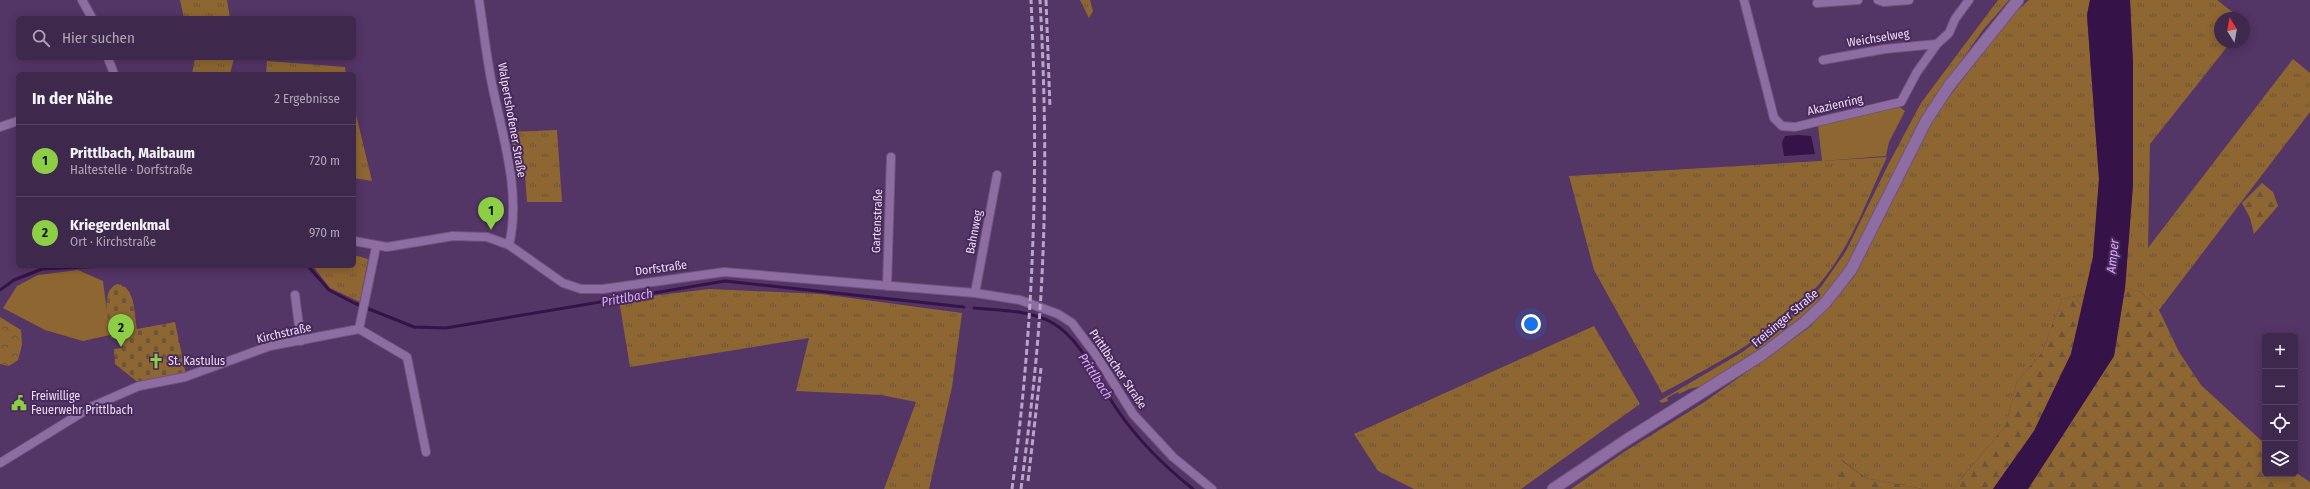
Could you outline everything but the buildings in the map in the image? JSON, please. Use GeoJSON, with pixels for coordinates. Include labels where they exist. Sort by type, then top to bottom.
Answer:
{"type":"FeatureCollection","features":[{"type":"Feature","properties":{"kind":"main road","name":"Freisinger Straße"},"geometry":{"type":"LineString","coordinates":[[1553,489],[1628,439],[1763,354],[1805,322],[1825,302],[1851,270],[1911,147],[1949,86],[2018,0]]}},
{"type":"Feature","properties":{"kind":"street"},"geometry":{"type":"LineString","coordinates":[[82,0],[91,16]]}},
{"type":"Feature","properties":{"kind":"street","name":"Walpertshofener Straße"},"geometry":{"type":"LineString","coordinates":[[479,0],[491,78],[508,159],[513,229],[509,245]]}},
{"type":"Feature","properties":{"kind":"street","name":"Akazienring"},"geometry":{"type":"LineString","coordinates":[[1744,0],[1774,118],[1782,126],[1795,127],[1901,102],[1917,72],[1937,44],[1949,33],[1955,19],[1969,0]]}},
{"type":"Feature","properties":{"kind":"street"},"geometry":{"type":"LineString","coordinates":[[1817,3],[1858,0]]}},
{"type":"Feature","properties":{"kind":"street"},"geometry":{"type":"LineString","coordinates":[[1878,0],[1884,2],[1909,0]]}},
{"type":"Feature","properties":{"kind":"street","name":"Weichselweg"},"geometry":{"type":"LineString","coordinates":[[1823,60],[1898,47],[1937,44]]}},
{"type":"Feature","properties":{"kind":"street"},"geometry":{"type":"LineString","coordinates":[[109,60],[113,72]]}},
{"type":"Feature","properties":{"kind":"street"},"geometry":{"type":"LineString","coordinates":[[0,127],[16,122]]}},
{"type":"Feature","properties":{"kind":"street","name":"Gartenstraße"},"geometry":{"type":"LineString","coordinates":[[887,286],[891,157]]}},
{"type":"Feature","properties":{"kind":"street","name":"Bahnweg"},"geometry":{"type":"LineString","coordinates":[[975,293],[997,175]]}},
{"type":"Feature","properties":{"kind":"street","name":"Dorfstraße"},"geometry":{"type":"LineString","coordinates":[[356,242],[376,247],[400,246],[467,235],[495,239],[509,245],[564,283],[581,289],[602,289],[724,272],[986,294]]}},
{"type":"Feature","properties":{"kind":"street"},"geometry":{"type":"LineString","coordinates":[[376,247],[359,329],[407,357],[426,452]]}},
{"type":"Feature","properties":{"kind":"street","name":"Prittlbacher Straße"},"geometry":{"type":"LineString","coordinates":[[986,294],[1020,300],[1058,314],[1072,323],[1096,355],[1133,414],[1172,457],[1212,489]]}},
{"type":"Feature","properties":{"kind":"street"},"geometry":{"type":"LineString","coordinates":[[295,295],[301,341]]}},
{"type":"Feature","properties":{"kind":"street","name":"Kirchstraße"},"geometry":{"type":"LineString","coordinates":[[0,463],[91,407],[139,386],[185,377],[270,346],[359,329]]}},
{"type":"Feature","properties":{"kind":"green space"},"geometry":{"type":"Polygon","coordinates":[[[180,0],[227,0],[230,16],[184,16],[180,0]]]}},
{"type":"Feature","properties":{"kind":"green space"},"geometry":{"type":"Polygon","coordinates":[[[1080,0],[1090,0],[1093,11],[1089,18],[1080,0]]]}},
{"type":"Feature","properties":{"kind":"green space"},"geometry":{"type":"Polygon","coordinates":[[[1998,0],[2009,0],[1983,30],[1920,119],[1857,249],[1836,283],[1804,315],[1765,345],[1702,386],[1689,389],[1679,394],[1678,392],[1667,398],[1668,401],[1662,403],[1659,401],[1741,353],[1785,321],[1821,287],[1846,251],[1888,165],[1921,103],[1998,0]]]}},
{"type":"Feature","properties":{"kind":"green space"},"geometry":{"type":"Polygon","coordinates":[[[2029,0],[2090,0],[2087,15],[2099,179],[2093,257],[2082,308],[2075,296],[2062,299],[2042,353],[2017,381],[2006,425],[1953,489],[1923,489],[1865,478],[1842,460],[1838,487],[1840,489],[1571,489],[1624,452],[1703,403],[1810,327],[1854,277],[1933,118],[2013,14],[2029,0]]]}},
{"type":"Feature","properties":{"kind":"green space"},"geometry":{"type":"Polygon","coordinates":[[[2130,0],[2217,0],[2232,12],[2214,12],[2214,48],[2226,48],[2150,144],[2148,248],[2293,59],[2310,73],[2310,112],[2159,310],[2141,292],[2125,288],[2133,184],[2133,64],[2130,0]]]}},
{"type":"Feature","properties":{"kind":"green space"},"geometry":{"type":"Polygon","coordinates":[[[195,60],[234,60],[230,72],[192,72],[195,60]]]}},
{"type":"Feature","properties":{"kind":"green space"},"geometry":{"type":"Polygon","coordinates":[[[267,61],[345,67],[346,72],[266,72],[267,61]]]}},
{"type":"Feature","properties":{"kind":"green space"},"geometry":{"type":"Polygon","coordinates":[[[1900,107],[1905,111],[1889,142],[1886,156],[1822,161],[1818,125],[1900,107]]]}},
{"type":"Feature","properties":{"kind":"green space"},"geometry":{"type":"Polygon","coordinates":[[[356,114],[372,181],[356,178],[356,114]]]}},
{"type":"Feature","properties":{"kind":"green space"},"geometry":{"type":"Polygon","coordinates":[[[557,130],[562,202],[527,202],[525,175],[517,175],[510,132],[557,130]]]}},
{"type":"Feature","properties":{"kind":"green space"},"geometry":{"type":"Polygon","coordinates":[[[1887,157],[1849,240],[1833,266],[1817,287],[1798,306],[1755,339],[1709,368],[1662,393],[1594,270],[1569,176],[1887,157]]]}},
{"type":"Feature","properties":{"kind":"green space"},"geometry":{"type":"Polygon","coordinates":[[[2262,183],[2273,192],[2278,206],[2254,234],[2250,218],[2242,203],[2262,183]]]}},
{"type":"Feature","properties":{"kind":"green space"},"geometry":{"type":"Polygon","coordinates":[[[356,256],[368,259],[360,302],[330,288],[315,268],[356,268],[356,256]]]}},
{"type":"Feature","properties":{"kind":"green space"},"geometry":{"type":"Polygon","coordinates":[[[78,270],[103,281],[110,335],[83,341],[45,330],[3,308],[17,286],[38,275],[78,270]]]}},
{"type":"Feature","properties":{"kind":"green space"},"geometry":{"type":"Polygon","coordinates":[[[117,284],[123,286],[131,295],[137,329],[175,322],[186,375],[140,384],[115,364],[114,349],[123,348],[122,336],[111,338],[106,308],[108,294],[111,288],[117,284]]]}},
{"type":"Feature","properties":{"kind":"green space"},"geometry":{"type":"Polygon","coordinates":[[[2125,288],[2141,292],[2159,310],[2179,352],[2201,385],[2262,441],[2262,477],[2298,477],[2298,474],[2310,482],[2310,489],[2028,489],[2114,356],[2125,288]]]}},
{"type":"Feature","properties":{"kind":"green space"},"geometry":{"type":"Polygon","coordinates":[[[709,289],[821,294],[962,313],[952,387],[929,489],[884,489],[916,402],[881,395],[796,391],[809,338],[630,367],[619,300],[709,289]]]}},
{"type":"Feature","properties":{"kind":"green space"},"geometry":{"type":"Polygon","coordinates":[[[2075,296],[2082,308],[2071,354],[2034,431],[1993,489],[1953,489],[2006,425],[2017,381],[2042,353],[2062,299],[2075,296]]]}},
{"type":"Feature","properties":{"kind":"green space"},"geometry":{"type":"Polygon","coordinates":[[[0,317],[21,330],[22,345],[18,360],[9,366],[0,364],[0,317]]]}},
{"type":"Feature","properties":{"kind":"green space"},"geometry":{"type":"Polygon","coordinates":[[[1594,326],[1640,404],[1521,489],[1414,489],[1378,471],[1354,434],[1594,326]]]}},
{"type":"Feature","properties":{"kind":"green space"},"geometry":{"type":"Polygon","coordinates":[[[1841,460],[1865,478],[1923,489],[1840,489],[1838,487],[1841,460]]]}},
{"type":"Feature","properties":{"kind":"water","name":"Amper"},"geometry":{"type":"Polygon","coordinates":[[[2090,0],[2130,0],[2133,64],[2133,184],[2125,288],[2114,356],[2028,489],[1993,489],[2034,431],[2071,354],[2093,257],[2099,179],[2087,15],[2090,0]]]}},
{"type":"Feature","properties":{"kind":"water"},"geometry":{"type":"Polygon","coordinates":[[[1785,136],[1811,136],[1815,154],[1784,156],[1782,142],[1785,136]]]}},
{"type":"Feature","properties":{"kind":"waterway","name":"Prittlbach"},"geometry":{"type":"LineString","coordinates":[[0,290],[14,280],[42,269],[63,268]]}},
{"type":"Feature","properties":{"kind":"waterway","name":"Prittlbach"},"geometry":{"type":"LineString","coordinates":[[310,268],[329,290],[354,303],[414,327],[446,328],[725,281],[964,307]]}},
{"type":"Feature","properties":{"kind":"waterway","name":"Prittlbach"},"geometry":{"type":"LineString","coordinates":[[974,308],[1013,311],[1033,315],[1051,322],[1062,329],[1080,349],[1116,408],[1142,441],[1161,461],[1193,489]]}},
{"type":"Feature","properties":{"kind":"railway"},"geometry":{"type":"LineString","coordinates":[[1012,489],[1025,367],[1033,245],[1034,123],[1031,0]]}},
{"type":"Feature","properties":{"kind":"railway"},"geometry":{"type":"LineString","coordinates":[[1021,489],[1031,406],[1042,284],[1045,162],[1044,81],[1040,0]]}},
{"type":"Feature","properties":{"kind":"railway"},"geometry":{"type":"LineString","coordinates":[[1046,0],[1050,108]]}},
{"type":"Feature","properties":{"kind":"railway"},"geometry":{"type":"LineString","coordinates":[[1028,481],[1041,368]]}},
{"type":"Feature","properties":{"kind":"place","name":"Prittlbach, Maibaum"},"geometry":{"type":"Point","coordinates":[491,230]}},
{"type":"Feature","properties":{"kind":"place","name":"Kriegerdenkmal"},"geometry":{"type":"Point","coordinates":[121,347]}},
{"type":"Feature","properties":{"kind":"place","name":"St. Kastulus"},"geometry":{"type":"Point","coordinates":[156,361]}},
{"type":"Feature","properties":{"kind":"place","name":"Freiwillige Feuerwehr Prittlbach"},"geometry":{"type":"Point","coordinates":[19,403]}}]}
